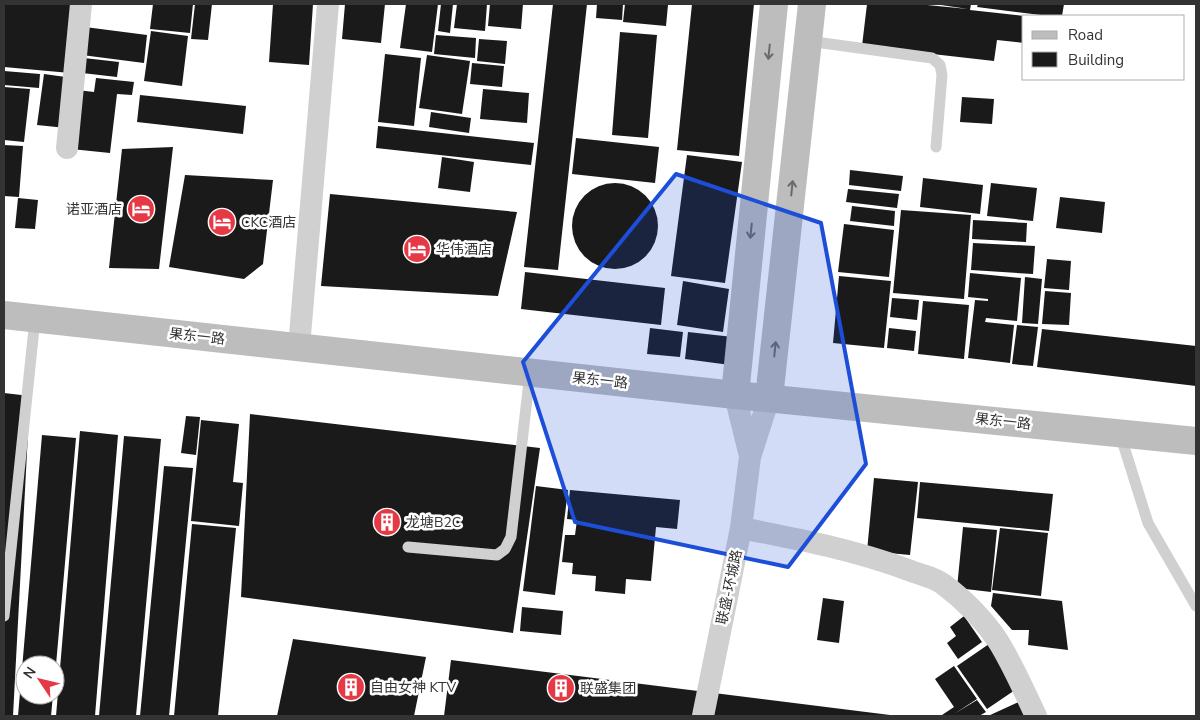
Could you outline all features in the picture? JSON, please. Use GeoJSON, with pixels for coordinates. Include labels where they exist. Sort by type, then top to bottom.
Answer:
{"type":"FeatureCollection","features":[{"type":"Feature","properties":{"kind":"main road"},"geometry":{"type":"LineString","coordinates":[[735,395],[774,4]]}},
{"type":"Feature","properties":{"kind":"main road"},"geometry":{"type":"LineString","coordinates":[[769,398],[812,4]]}},
{"type":"Feature","properties":{"kind":"main road"},"geometry":{"type":"LineString","coordinates":[[760,151],[796,152]]}},
{"type":"Feature","properties":{"kind":"main road","name":"果东一路"},"geometry":{"type":"LineString","coordinates":[[4,315],[735,395],[1196,440]]}},
{"type":"Feature","properties":{"kind":"street"},"geometry":{"type":"LineString","coordinates":[[67,148],[81,4]]}},
{"type":"Feature","properties":{"kind":"street"},"geometry":{"type":"LineString","coordinates":[[299,347],[328,4]]}},
{"type":"Feature","properties":{"kind":"street"},"geometry":{"type":"LineString","coordinates":[[735,395],[750,457]]}},
{"type":"Feature","properties":{"kind":"street"},"geometry":{"type":"LineString","coordinates":[[750,457],[769,398]]}},
{"type":"Feature","properties":{"kind":"street","name":"联盛-环城路"},"geometry":{"type":"LineString","coordinates":[[703,716],[741,528],[750,457]]}},
{"type":"Feature","properties":{"kind":"street"},"geometry":{"type":"LineString","coordinates":[[741,528],[845,550],[896,565],[941,582],[970,607],[998,640],[1036,716]]}},
{"type":"Feature","properties":{"kind":"lane"},"geometry":{"type":"LineString","coordinates":[[808,41],[932,58],[940,64],[942,75],[936,147]]}},
{"type":"Feature","properties":{"kind":"lane"},"geometry":{"type":"LineString","coordinates":[[4,616],[8,540],[35,319]]}},
{"type":"Feature","properties":{"kind":"lane"},"geometry":{"type":"LineString","coordinates":[[408,547],[497,555],[505,549],[511,537],[531,372]]}},
{"type":"Feature","properties":{"kind":"lane"},"geometry":{"type":"LineString","coordinates":[[1119,433],[1148,523],[1196,606]]}},
{"type":"Feature","properties":{"kind":"highlighted area"},"geometry":{"type":"Polygon","coordinates":[[[676,174],[821,223],[866,464],[788,567],[575,522],[523,362],[676,174]]]}},
{"type":"Feature","properties":{"kind":"building"},"geometry":{"type":"Polygon","coordinates":[[[4,4],[77,4],[70,73],[4,67],[4,4]]]}},
{"type":"Feature","properties":{"kind":"building"},"geometry":{"type":"Polygon","coordinates":[[[153,4],[193,4],[190,33],[150,29],[153,4]]]}},
{"type":"Feature","properties":{"kind":"building"},"geometry":{"type":"Polygon","coordinates":[[[195,4],[212,4],[208,40],[191,39],[195,4]]]}},
{"type":"Feature","properties":{"kind":"building"},"geometry":{"type":"Polygon","coordinates":[[[273,4],[313,4],[309,65],[269,62],[273,4]]]}},
{"type":"Feature","properties":{"kind":"building"},"geometry":{"type":"Polygon","coordinates":[[[345,4],[385,4],[381,43],[342,39],[345,4]]]}},
{"type":"Feature","properties":{"kind":"building"},"geometry":{"type":"Polygon","coordinates":[[[406,4],[438,4],[432,52],[400,48],[406,4]]]}},
{"type":"Feature","properties":{"kind":"building"},"geometry":{"type":"Polygon","coordinates":[[[441,4],[453,4],[450,33],[438,31],[441,4]]]}},
{"type":"Feature","properties":{"kind":"building"},"geometry":{"type":"Polygon","coordinates":[[[457,4],[487,4],[485,31],[454,28],[457,4]]]}},
{"type":"Feature","properties":{"kind":"building"},"geometry":{"type":"Polygon","coordinates":[[[490,4],[523,4],[521,29],[488,26],[490,4]]]}},
{"type":"Feature","properties":{"kind":"building"},"geometry":{"type":"Polygon","coordinates":[[[553,4],[587,4],[558,270],[524,267],[553,4]]]}},
{"type":"Feature","properties":{"kind":"building"},"geometry":{"type":"Polygon","coordinates":[[[597,4],[623,4],[622,20],[596,18],[597,4]]]}},
{"type":"Feature","properties":{"kind":"building"},"geometry":{"type":"Polygon","coordinates":[[[625,4],[668,5],[666,26],[623,22],[625,4]]]}},
{"type":"Feature","properties":{"kind":"building"},"geometry":{"type":"Polygon","coordinates":[[[692,4],[754,4],[739,156],[677,150],[692,4]]]}},
{"type":"Feature","properties":{"kind":"building"},"geometry":{"type":"Polygon","coordinates":[[[867,4],[917,4],[968,9],[941,5],[971,4],[970,10],[1022,16],[1022,43],[997,40],[994,61],[862,46],[867,4]]]}},
{"type":"Feature","properties":{"kind":"building"},"geometry":{"type":"Polygon","coordinates":[[[978,4],[1064,4],[1062,15],[1041,15],[977,7],[978,4]]]}},
{"type":"Feature","properties":{"kind":"building"},"geometry":{"type":"Polygon","coordinates":[[[85,27],[147,35],[144,63],[82,55],[85,27]]]}},
{"type":"Feature","properties":{"kind":"building"},"geometry":{"type":"Polygon","coordinates":[[[151,31],[188,36],[182,86],[144,81],[151,31]]]}},
{"type":"Feature","properties":{"kind":"building"},"geometry":{"type":"Polygon","coordinates":[[[620,32],[657,35],[648,138],[612,135],[620,32]]]}},
{"type":"Feature","properties":{"kind":"building"},"geometry":{"type":"Polygon","coordinates":[[[436,35],[476,38],[475,58],[434,54],[436,35]]]}},
{"type":"Feature","properties":{"kind":"building"},"geometry":{"type":"Polygon","coordinates":[[[479,39],[507,41],[505,64],[477,61],[479,39]]]}},
{"type":"Feature","properties":{"kind":"building"},"geometry":{"type":"Polygon","coordinates":[[[385,54],[421,58],[414,126],[378,122],[385,54]]]}},
{"type":"Feature","properties":{"kind":"building"},"geometry":{"type":"Polygon","coordinates":[[[427,55],[470,61],[462,114],[419,108],[427,55]]]}},
{"type":"Feature","properties":{"kind":"building"},"geometry":{"type":"Polygon","coordinates":[[[84,58],[119,62],[117,77],[82,73],[84,58]]]}},
{"type":"Feature","properties":{"kind":"building"},"geometry":{"type":"Polygon","coordinates":[[[472,63],[504,66],[502,87],[470,84],[472,63]]]}},
{"type":"Feature","properties":{"kind":"building"},"geometry":{"type":"Polygon","coordinates":[[[4,71],[40,74],[39,88],[4,85],[4,71]]]}},
{"type":"Feature","properties":{"kind":"building"},"geometry":{"type":"Polygon","coordinates":[[[44,74],[73,78],[66,128],[37,125],[44,74]]]}},
{"type":"Feature","properties":{"kind":"building"},"geometry":{"type":"Polygon","coordinates":[[[96,78],[134,82],[132,95],[117,94],[110,153],[71,149],[77,90],[94,92],[96,78]]]}},
{"type":"Feature","properties":{"kind":"building"},"geometry":{"type":"Polygon","coordinates":[[[4,87],[30,89],[24,142],[4,140],[4,87]]]}},
{"type":"Feature","properties":{"kind":"building"},"geometry":{"type":"Polygon","coordinates":[[[483,89],[529,93],[527,123],[480,119],[483,89]]]}},
{"type":"Feature","properties":{"kind":"building"},"geometry":{"type":"Polygon","coordinates":[[[140,95],[246,106],[243,134],[137,122],[140,95]]]}},
{"type":"Feature","properties":{"kind":"building"},"geometry":{"type":"Polygon","coordinates":[[[962,97],[994,99],[992,124],[960,122],[962,97]]]}},
{"type":"Feature","properties":{"kind":"building"},"geometry":{"type":"Polygon","coordinates":[[[431,112],[471,118],[469,133],[429,127],[431,112]]]}},
{"type":"Feature","properties":{"kind":"building"},"geometry":{"type":"Polygon","coordinates":[[[378,126],[534,143],[531,165],[376,148],[378,126]]]}},
{"type":"Feature","properties":{"kind":"building"},"geometry":{"type":"Polygon","coordinates":[[[576,138],[659,147],[655,183],[572,174],[576,138]]]}},
{"type":"Feature","properties":{"kind":"building"},"geometry":{"type":"Polygon","coordinates":[[[4,145],[23,146],[19,197],[4,196],[4,145]]]}},
{"type":"Feature","properties":{"kind":"building","name":"诺亚酒店"},"geometry":{"type":"Polygon","coordinates":[[[173,147],[159,269],[109,268],[122,149],[173,147]]]}},
{"type":"Feature","properties":{"kind":"building"},"geometry":{"type":"Polygon","coordinates":[[[687,155],[742,162],[725,283],[671,276],[687,155]]]}},
{"type":"Feature","properties":{"kind":"building"},"geometry":{"type":"Polygon","coordinates":[[[442,157],[474,162],[470,192],[438,188],[442,157]]]}},
{"type":"Feature","properties":{"kind":"building"},"geometry":{"type":"Polygon","coordinates":[[[850,170],[903,176],[901,191],[849,185],[850,170]]]}},
{"type":"Feature","properties":{"kind":"building","name":"CKC酒店"},"geometry":{"type":"Polygon","coordinates":[[[185,175],[273,180],[263,264],[244,279],[169,267],[185,175]]]}},
{"type":"Feature","properties":{"kind":"building"},"geometry":{"type":"Polygon","coordinates":[[[923,178],[983,185],[980,214],[920,207],[923,178]]]}},
{"type":"Feature","properties":{"kind":"building"},"geometry":{"type":"Polygon","coordinates":[[[615,183],[632,186],[646,195],[655,209],[658,226],[655,243],[646,257],[632,266],[615,269],[598,266],[584,257],[575,243],[572,226],[575,209],[584,195],[598,186],[615,183]]]}},
{"type":"Feature","properties":{"kind":"building"},"geometry":{"type":"Polygon","coordinates":[[[991,183],[1037,188],[1033,221],[987,216],[991,183]]]}},
{"type":"Feature","properties":{"kind":"building"},"geometry":{"type":"Polygon","coordinates":[[[848,189],[899,194],[897,208],[846,202],[848,189]]]}},
{"type":"Feature","properties":{"kind":"building","name":"华伟酒店"},"geometry":{"type":"Polygon","coordinates":[[[330,194],[517,212],[498,296],[321,286],[330,194]]]}},
{"type":"Feature","properties":{"kind":"building"},"geometry":{"type":"Polygon","coordinates":[[[1060,197],[1105,202],[1102,233],[1056,228],[1060,197]]]}},
{"type":"Feature","properties":{"kind":"building"},"geometry":{"type":"Polygon","coordinates":[[[18,198],[38,200],[35,229],[15,228],[18,198]]]}},
{"type":"Feature","properties":{"kind":"building"},"geometry":{"type":"Polygon","coordinates":[[[852,206],[895,211],[894,226],[850,221],[852,206]]]}},
{"type":"Feature","properties":{"kind":"building"},"geometry":{"type":"Polygon","coordinates":[[[901,210],[971,215],[964,299],[893,293],[901,210]]]}},
{"type":"Feature","properties":{"kind":"building"},"geometry":{"type":"Polygon","coordinates":[[[973,220],[1027,223],[1026,242],[972,239],[973,220]]]}},
{"type":"Feature","properties":{"kind":"building"},"geometry":{"type":"Polygon","coordinates":[[[844,224],[894,230],[889,277],[838,272],[844,224]]]}},
{"type":"Feature","properties":{"kind":"building"},"geometry":{"type":"Polygon","coordinates":[[[973,243],[1035,246],[1033,274],[971,270],[973,243]]]}},
{"type":"Feature","properties":{"kind":"building"},"geometry":{"type":"Polygon","coordinates":[[[1047,259],[1071,261],[1069,290],[1044,288],[1047,259]]]}},
{"type":"Feature","properties":{"kind":"building"},"geometry":{"type":"Polygon","coordinates":[[[525,272],[665,288],[661,325],[521,309],[525,272]]]}},
{"type":"Feature","properties":{"kind":"building"},"geometry":{"type":"Polygon","coordinates":[[[970,273],[1021,278],[1017,321],[986,318],[985,322],[1014,325],[1010,363],[968,358],[975,300],[988,301],[988,299],[968,297],[970,273]]]}},
{"type":"Feature","properties":{"kind":"building"},"geometry":{"type":"Polygon","coordinates":[[[839,276],[891,281],[884,348],[833,343],[839,276]]]}},
{"type":"Feature","properties":{"kind":"building"},"geometry":{"type":"Polygon","coordinates":[[[1025,277],[1042,279],[1038,324],[1022,323],[1025,277]]]}},
{"type":"Feature","properties":{"kind":"building"},"geometry":{"type":"Polygon","coordinates":[[[683,281],[729,289],[723,332],[677,325],[683,281]]]}},
{"type":"Feature","properties":{"kind":"building"},"geometry":{"type":"Polygon","coordinates":[[[1045,291],[1071,293],[1069,325],[1042,324],[1045,291]]]}},
{"type":"Feature","properties":{"kind":"building"},"geometry":{"type":"Polygon","coordinates":[[[892,298],[919,300],[917,320],[890,317],[892,298]]]}},
{"type":"Feature","properties":{"kind":"building"},"geometry":{"type":"Polygon","coordinates":[[[923,301],[969,305],[964,359],[918,354],[923,301]]]}},
{"type":"Feature","properties":{"kind":"building"},"geometry":{"type":"Polygon","coordinates":[[[1017,325],[1038,327],[1033,366],[1012,364],[1017,325]]]}},
{"type":"Feature","properties":{"kind":"building"},"geometry":{"type":"Polygon","coordinates":[[[650,328],[683,332],[680,357],[647,354],[650,328]]]}},
{"type":"Feature","properties":{"kind":"building"},"geometry":{"type":"Polygon","coordinates":[[[889,328],[916,331],[914,351],[887,348],[889,328]]]}},
{"type":"Feature","properties":{"kind":"building"},"geometry":{"type":"Polygon","coordinates":[[[1042,329],[1196,346],[1196,386],[1037,367],[1042,329]]]}},
{"type":"Feature","properties":{"kind":"building"},"geometry":{"type":"Polygon","coordinates":[[[688,332],[733,337],[730,365],[685,359],[688,332]]]}},
{"type":"Feature","properties":{"kind":"building"},"geometry":{"type":"Polygon","coordinates":[[[4,393],[30,396],[13,716],[4,716],[4,393]]]}},
{"type":"Feature","properties":{"kind":"building","name":"龙塘B2C"},"geometry":{"type":"Polygon","coordinates":[[[250,414],[540,448],[513,633],[241,597],[250,414]]]}},
{"type":"Feature","properties":{"kind":"building"},"geometry":{"type":"Polygon","coordinates":[[[186,416],[200,417],[196,455],[181,453],[186,416]]]}},
{"type":"Feature","properties":{"kind":"building"},"geometry":{"type":"Polygon","coordinates":[[[201,420],[239,424],[233,482],[243,483],[239,526],[191,521],[201,420]]]}},
{"type":"Feature","properties":{"kind":"building"},"geometry":{"type":"Polygon","coordinates":[[[80,431],[118,435],[95,716],[56,716],[57,705],[65,705],[65,655],[61,655],[80,431]]]}},
{"type":"Feature","properties":{"kind":"building"},"geometry":{"type":"Polygon","coordinates":[[[42,435],[76,438],[57,655],[23,655],[42,435]]]}},
{"type":"Feature","properties":{"kind":"building"},"geometry":{"type":"Polygon","coordinates":[[[124,436],[161,439],[136,716],[99,716],[124,436]]]}},
{"type":"Feature","properties":{"kind":"building"},"geometry":{"type":"Polygon","coordinates":[[[164,466],[193,468],[169,716],[140,716],[164,466]]]}},
{"type":"Feature","properties":{"kind":"building"},"geometry":{"type":"Polygon","coordinates":[[[874,478],[918,482],[910,555],[867,551],[874,478]]]}},
{"type":"Feature","properties":{"kind":"building"},"geometry":{"type":"Polygon","coordinates":[[[920,482],[1053,494],[1049,531],[917,518],[920,482]]]}},
{"type":"Feature","properties":{"kind":"building"},"geometry":{"type":"Polygon","coordinates":[[[536,486],[568,490],[555,595],[523,591],[536,486]]]}},
{"type":"Feature","properties":{"kind":"building"},"geometry":{"type":"Polygon","coordinates":[[[570,490],[680,500],[677,529],[656,527],[651,581],[626,579],[625,594],[595,591],[596,576],[572,574],[573,563],[562,562],[565,535],[575,535],[577,520],[567,519],[570,490]]]}},
{"type":"Feature","properties":{"kind":"building"},"geometry":{"type":"Polygon","coordinates":[[[192,524],[236,528],[218,716],[174,716],[192,524]]]}},
{"type":"Feature","properties":{"kind":"building"},"geometry":{"type":"Polygon","coordinates":[[[963,527],[997,530],[991,592],[957,588],[963,527]]]}},
{"type":"Feature","properties":{"kind":"building"},"geometry":{"type":"Polygon","coordinates":[[[1000,528],[1048,533],[1041,596],[992,590],[1000,528]]]}},
{"type":"Feature","properties":{"kind":"building"},"geometry":{"type":"Polygon","coordinates":[[[993,593],[1062,601],[1068,650],[1028,645],[1029,630],[1012,630],[991,606],[993,593]]]}},
{"type":"Feature","properties":{"kind":"building"},"geometry":{"type":"Polygon","coordinates":[[[823,598],[844,601],[839,643],[817,640],[823,598]]]}},
{"type":"Feature","properties":{"kind":"building"},"geometry":{"type":"Polygon","coordinates":[[[522,607],[563,611],[561,635],[520,631],[522,607]]]}},
{"type":"Feature","properties":{"kind":"building"},"geometry":{"type":"Polygon","coordinates":[[[964,616],[982,642],[958,659],[947,643],[956,636],[950,627],[964,616]]]}},
{"type":"Feature","properties":{"kind":"building","name":"自由女神 KTV"},"geometry":{"type":"Polygon","coordinates":[[[293,639],[426,657],[414,716],[277,716],[293,639]]]}},
{"type":"Feature","properties":{"kind":"building"},"geometry":{"type":"Polygon","coordinates":[[[989,644],[1018,688],[987,709],[957,666],[989,644]]]}},
{"type":"Feature","properties":{"kind":"building","name":"联盛集团"},"geometry":{"type":"Polygon","coordinates":[[[451,660],[890,715],[890,716],[444,716],[451,660]]]}},
{"type":"Feature","properties":{"kind":"building"},"geometry":{"type":"Polygon","coordinates":[[[954,666],[977,699],[954,714],[977,700],[986,712],[979,716],[942,715],[954,707],[935,679],[954,666]]]}},
{"type":"Feature","properties":{"kind":"building"},"geometry":{"type":"Polygon","coordinates":[[[1021,701],[1028,716],[988,716],[1021,701]]]}},
{"type":"Feature","properties":{"kind":"building"},"geometry":{"type":"Polygon","coordinates":[[[19,705],[52,705],[51,716],[18,716],[19,705]]]}},
{"type":"Feature","properties":{"kind":"place","name":"诺亚酒店"},"geometry":{"type":"Point","coordinates":[141,209]}},
{"type":"Feature","properties":{"kind":"place","name":"CKC酒店"},"geometry":{"type":"Point","coordinates":[222,222]}},
{"type":"Feature","properties":{"kind":"place","name":"华伟酒店"},"geometry":{"type":"Point","coordinates":[417,249]}},
{"type":"Feature","properties":{"kind":"place","name":"龙塘B2C"},"geometry":{"type":"Point","coordinates":[387,522]}},
{"type":"Feature","properties":{"kind":"place","name":"自由女神 KTV"},"geometry":{"type":"Point","coordinates":[351,687]}},
{"type":"Feature","properties":{"kind":"place","name":"联盛集团"},"geometry":{"type":"Point","coordinates":[561,688]}}]}
